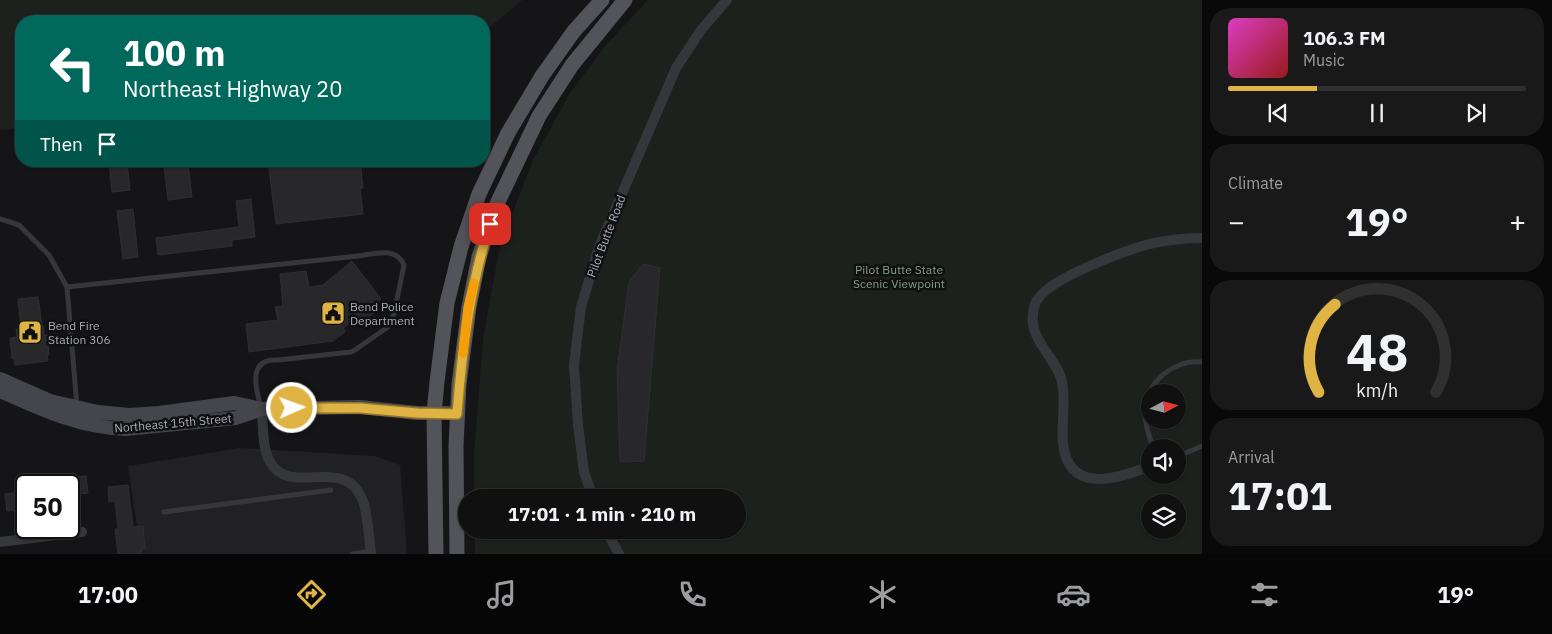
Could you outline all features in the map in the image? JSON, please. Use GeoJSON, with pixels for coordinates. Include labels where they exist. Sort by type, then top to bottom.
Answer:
{"type":"FeatureCollection","features":[{"type":"Feature","properties":{"kind":"main road"},"geometry":{"type":"LineString","coordinates":[[436,554],[434,413],[447,303],[461,247],[479,194],[508,134],[542,76],[574,31],[602,0]]}},
{"type":"Feature","properties":{"kind":"main road"},"geometry":{"type":"LineString","coordinates":[[457,554],[457,414],[468,307],[479,257],[495,208],[539,116],[572,64],[625,0]]}},
{"type":"Feature","properties":{"kind":"main road","name":"Northeast 15th Street"},"geometry":{"type":"LineString","coordinates":[[0,379],[75,413]]}},
{"type":"Feature","properties":{"kind":"main road","name":"Northeast 15th Street"},"geometry":{"type":"LineString","coordinates":[[0,391],[46,412],[159,413],[234,403],[262,409],[354,407],[457,414]]}},
{"type":"Feature","properties":{"kind":"street","name":"Pilot Butte Road"},"geometry":{"type":"LineString","coordinates":[[590,489],[584,472],[578,425],[574,365],[580,307],[599,247],[676,68],[701,30],[727,0]]}},
{"type":"Feature","properties":{"kind":"street"},"geometry":{"type":"LineString","coordinates":[[1141,469],[1124,476],[1101,480],[1089,478],[1074,471],[1067,462],[1063,444],[1064,394],[1062,380],[1057,367],[1041,346],[1035,331],[1032,315],[1038,299],[1051,287],[1089,266],[1118,253],[1150,244],[1185,238],[1202,238]]}},
{"type":"Feature","properties":{"kind":"street"},"geometry":{"type":"LineString","coordinates":[[262,409],[266,450],[276,470],[286,476],[296,478],[330,476],[345,480],[355,488],[364,504],[371,552]]}},
{"type":"Feature","properties":{"kind":"street"},"geometry":{"type":"LineString","coordinates":[[0,542],[82,532]]}},
{"type":"Feature","properties":{"kind":"street"},"geometry":{"type":"LineString","coordinates":[[611,539],[619,554]]}},
{"type":"Feature","properties":{"kind":"lane"},"geometry":{"type":"LineString","coordinates":[[0,218],[19,225],[49,255],[67,287],[75,413]]}},
{"type":"Feature","properties":{"kind":"lane"},"geometry":{"type":"LineString","coordinates":[[67,287],[358,256],[393,253],[401,258],[404,265],[394,314],[388,326],[351,352],[269,360],[261,364],[256,372],[256,390],[262,409]]}},
{"type":"Feature","properties":{"kind":"lane"},"geometry":{"type":"LineString","coordinates":[[1151,439],[1145,417],[1147,398],[1151,388],[1157,380],[1175,366],[1193,361],[1202,362]]}},
{"type":"Feature","properties":{"kind":"lane"},"geometry":{"type":"LineString","coordinates":[[1186,453],[1202,446]]}},
{"type":"Feature","properties":{"kind":"lane"},"geometry":{"type":"LineString","coordinates":[[164,512],[331,490]]}},
{"type":"Feature","properties":{"kind":"lane"},"geometry":{"type":"LineString","coordinates":[[352,554],[371,552]]}},
{"type":"Feature","properties":{"kind":"shaded area"},"geometry":{"type":"Polygon","coordinates":[[[240,448],[374,456],[400,465],[407,554],[141,554],[128,466],[240,448]]]}},
{"type":"Feature","properties":{"kind":"green space"},"geometry":{"type":"Polygon","coordinates":[[[0,0],[522,0],[490,27],[490,15],[15,15],[15,129],[0,130],[0,0]]]}},
{"type":"Feature","properties":{"kind":"green space","name":"Pilot Butte State Scenic Viewpoint"},"geometry":{"type":"Polygon","coordinates":[[[648,0],[1202,0],[1202,554],[475,554],[475,539],[746,539],[746,489],[474,489],[474,455],[483,339],[500,245],[534,158],[570,93],[605,46],[648,0]]]}},
{"type":"Feature","properties":{"kind":"building"},"geometry":{"type":"Polygon","coordinates":[[[110,167],[128,167],[130,190],[112,192],[110,167]]]}},
{"type":"Feature","properties":{"kind":"building"},"geometry":{"type":"Polygon","coordinates":[[[164,167],[188,167],[192,197],[168,200],[164,167]]]}},
{"type":"Feature","properties":{"kind":"building"},"geometry":{"type":"Polygon","coordinates":[[[269,167],[361,167],[363,188],[360,188],[363,214],[276,224],[269,167]]]}},
{"type":"Feature","properties":{"kind":"building"},"geometry":{"type":"Polygon","coordinates":[[[251,199],[255,237],[232,240],[232,246],[158,255],[156,238],[239,227],[236,201],[251,199]]]}},
{"type":"Feature","properties":{"kind":"building"},"geometry":{"type":"Polygon","coordinates":[[[133,209],[138,257],[123,259],[117,211],[133,209]]]}},
{"type":"Feature","properties":{"kind":"building"},"geometry":{"type":"Polygon","coordinates":[[[352,261],[381,299],[376,303],[379,309],[363,321],[359,316],[343,328],[345,332],[333,341],[249,352],[246,324],[278,320],[275,307],[283,306],[280,274],[306,271],[309,287],[323,285],[352,261]]]}},
{"type":"Feature","properties":{"kind":"building"},"geometry":{"type":"Polygon","coordinates":[[[643,264],[660,268],[644,461],[620,462],[617,371],[629,282],[643,264]]]}},
{"type":"Feature","properties":{"kind":"building","name":"Bend Fire Station 306"},"geometry":{"type":"Polygon","coordinates":[[[38,297],[44,336],[47,335],[48,361],[15,365],[14,358],[12,359],[10,338],[17,337],[16,329],[21,329],[18,299],[38,297]]]}},
{"type":"Feature","properties":{"kind":"building"},"geometry":{"type":"Polygon","coordinates":[[[86,476],[88,493],[80,494],[80,477],[86,476]]]}},
{"type":"Feature","properties":{"kind":"building"},"geometry":{"type":"Polygon","coordinates":[[[128,485],[133,527],[143,526],[145,549],[141,549],[142,554],[118,554],[115,529],[118,529],[115,501],[109,502],[108,487],[128,485]]]}},
{"type":"Feature","properties":{"kind":"building"},"geometry":{"type":"Polygon","coordinates":[[[15,493],[15,510],[7,511],[5,494],[15,493]]]}},
{"type":"Feature","properties":{"kind":"slow traffic"},"geometry":{"type":"LineString","coordinates":[[463,353],[468,307],[474,283]]}},
{"type":"Feature","properties":{"kind":"place","name":"Bend Police Department"},"geometry":{"type":"Point","coordinates":[333,313]}},
{"type":"Feature","properties":{"kind":"place","name":"Bend Fire Station 306"},"geometry":{"type":"Point","coordinates":[30,332]}},
{"type":"Feature","properties":{"kind":"route"},"geometry":{"type":"LineString","coordinates":[[292,408],[360,408],[457,414],[468,307],[479,257],[490,224]]}}]}
